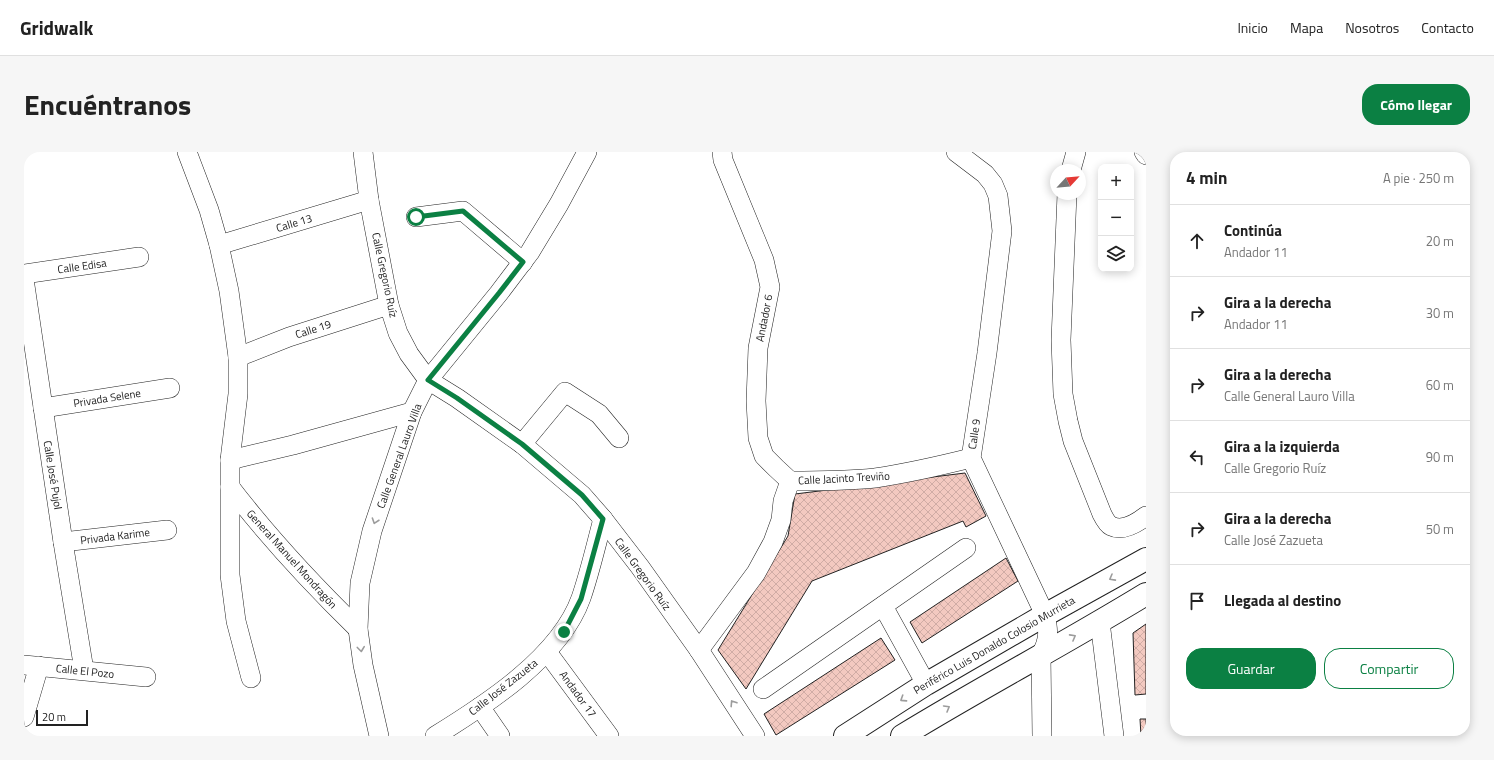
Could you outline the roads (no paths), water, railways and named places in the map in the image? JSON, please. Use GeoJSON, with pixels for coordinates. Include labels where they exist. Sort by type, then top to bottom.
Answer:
{"type":"FeatureCollection","features":[{"type":"Feature","properties":{"kind":"main road","name":"Periférico Luis Donaldo Colosio Murrieta"},"geometry":{"type":"LineString","coordinates":[[845,736],[926,684],[1045,615],[1146,559]]}},
{"type":"Feature","properties":{"kind":"main road"},"geometry":{"type":"LineString","coordinates":[[902,736],[1146,594]]}},
{"type":"Feature","properties":{"kind":"street","name":"General Manuel Mondragón"},"geometry":{"type":"LineString","coordinates":[[187,152],[209,210],[218,245],[229,291],[238,357],[238,394],[230,460],[230,575],[236,621],[251,678]]}},
{"type":"Feature","properties":{"kind":"street","name":"Calle Gregorio Ruíz"},"geometry":{"type":"LineString","coordinates":[[363,152],[369,200],[389,305],[398,333],[409,354],[428,380],[457,398],[522,444],[582,495],[603,519],[640,567],[699,650],[754,736]]}},
{"type":"Feature","properties":{"kind":"street","name":"Calle General Lauro Villa"},"geometry":{"type":"LineString","coordinates":[[379,736],[363,666],[358,629],[360,583],[372,531],[412,412],[428,380],[523,262],[559,204],[587,152]]}},
{"type":"Feature","properties":{"kind":"street","name":"Andador 6"},"geometry":{"type":"LineString","coordinates":[[722,152],[723,160],[764,260],[770,287],[758,348],[756,401],[758,438],[764,456],[790,481]]}},
{"type":"Feature","properties":{"kind":"street","name":"Calle 9"},"geometry":{"type":"LineString","coordinates":[[956,152],[985,174],[993,184],[998,196],[1002,231],[987,353],[971,458],[1045,615],[1048,635],[1047,645],[1041,655]]}},
{"type":"Feature","properties":{"kind":"street"},"geometry":{"type":"LineString","coordinates":[[1073,164],[1076,152]]}},
{"type":"Feature","properties":{"kind":"street","name":"Calle 13"},"geometry":{"type":"LineString","coordinates":[[218,245],[369,200]]}},
{"type":"Feature","properties":{"kind":"street"},"geometry":{"type":"LineString","coordinates":[[1067,200],[1061,340],[1064,394],[1073,441],[1106,522],[1111,526],[1119,528],[1126,527],[1146,516]]}},
{"type":"Feature","properties":{"kind":"street"},"geometry":{"type":"LineString","coordinates":[[416,217],[463,211],[523,262]]}},
{"type":"Feature","properties":{"kind":"street","name":"Calle Edisa"},"geometry":{"type":"LineString","coordinates":[[24,274],[139,257]]}},
{"type":"Feature","properties":{"kind":"street","name":"Calle José Pujol"},"geometry":{"type":"LineString","coordinates":[[24,279],[63,542],[84,670]]}},
{"type":"Feature","properties":{"kind":"street","name":"Calle 19"},"geometry":{"type":"LineString","coordinates":[[238,357],[288,337],[389,305]]}},
{"type":"Feature","properties":{"kind":"street","name":"Privada Selene"},"geometry":{"type":"LineString","coordinates":[[43,408],[170,388]]}},
{"type":"Feature","properties":{"kind":"street"},"geometry":{"type":"LineString","coordinates":[[522,444],[565,392],[599,414],[619,438]]}},
{"type":"Feature","properties":{"kind":"street"},"geometry":{"type":"LineString","coordinates":[[230,460],[293,445],[412,412]]}},
{"type":"Feature","properties":{"kind":"street","name":"Calle Jacinto Treviño"},"geometry":{"type":"LineString","coordinates":[[699,650],[756,573],[773,542],[781,520],[783,501],[790,481],[835,481],[874,478],[905,473],[971,458]]}},
{"type":"Feature","properties":{"kind":"street","name":"General Manuel Mondragón"},"geometry":{"type":"LineString","coordinates":[[230,487],[281,550],[318,590],[358,629]]}},
{"type":"Feature","properties":{"kind":"street","name":"Calle José Zazueta"},"geometry":{"type":"LineString","coordinates":[[435,736],[480,707],[520,677],[547,652],[564,632],[581,599],[603,519]]}},
{"type":"Feature","properties":{"kind":"street","name":"Privada Karime"},"geometry":{"type":"LineString","coordinates":[[63,542],[167,530]]}},
{"type":"Feature","properties":{"kind":"street"},"geometry":{"type":"LineString","coordinates":[[763,689],[966,548]]}},
{"type":"Feature","properties":{"kind":"street"},"geometry":{"type":"LineString","coordinates":[[883,606],[926,684]]}},
{"type":"Feature","properties":{"kind":"street"},"geometry":{"type":"LineString","coordinates":[[1100,622],[1114,736]]}},
{"type":"Feature","properties":{"kind":"street","name":"Andador 17"},"geometry":{"type":"LineString","coordinates":[[547,652],[609,736]]}},
{"type":"Feature","properties":{"kind":"street"},"geometry":{"type":"LineString","coordinates":[[1041,655],[1042,736]]}},
{"type":"Feature","properties":{"kind":"street"},"geometry":{"type":"LineString","coordinates":[[24,717],[31,665]]}},
{"type":"Feature","properties":{"kind":"street","name":"Calle El Pozo"},"geometry":{"type":"LineString","coordinates":[[31,665],[146,677]]}},
{"type":"Feature","properties":{"kind":"street"},"geometry":{"type":"LineString","coordinates":[[480,707],[500,736]]}}]}
